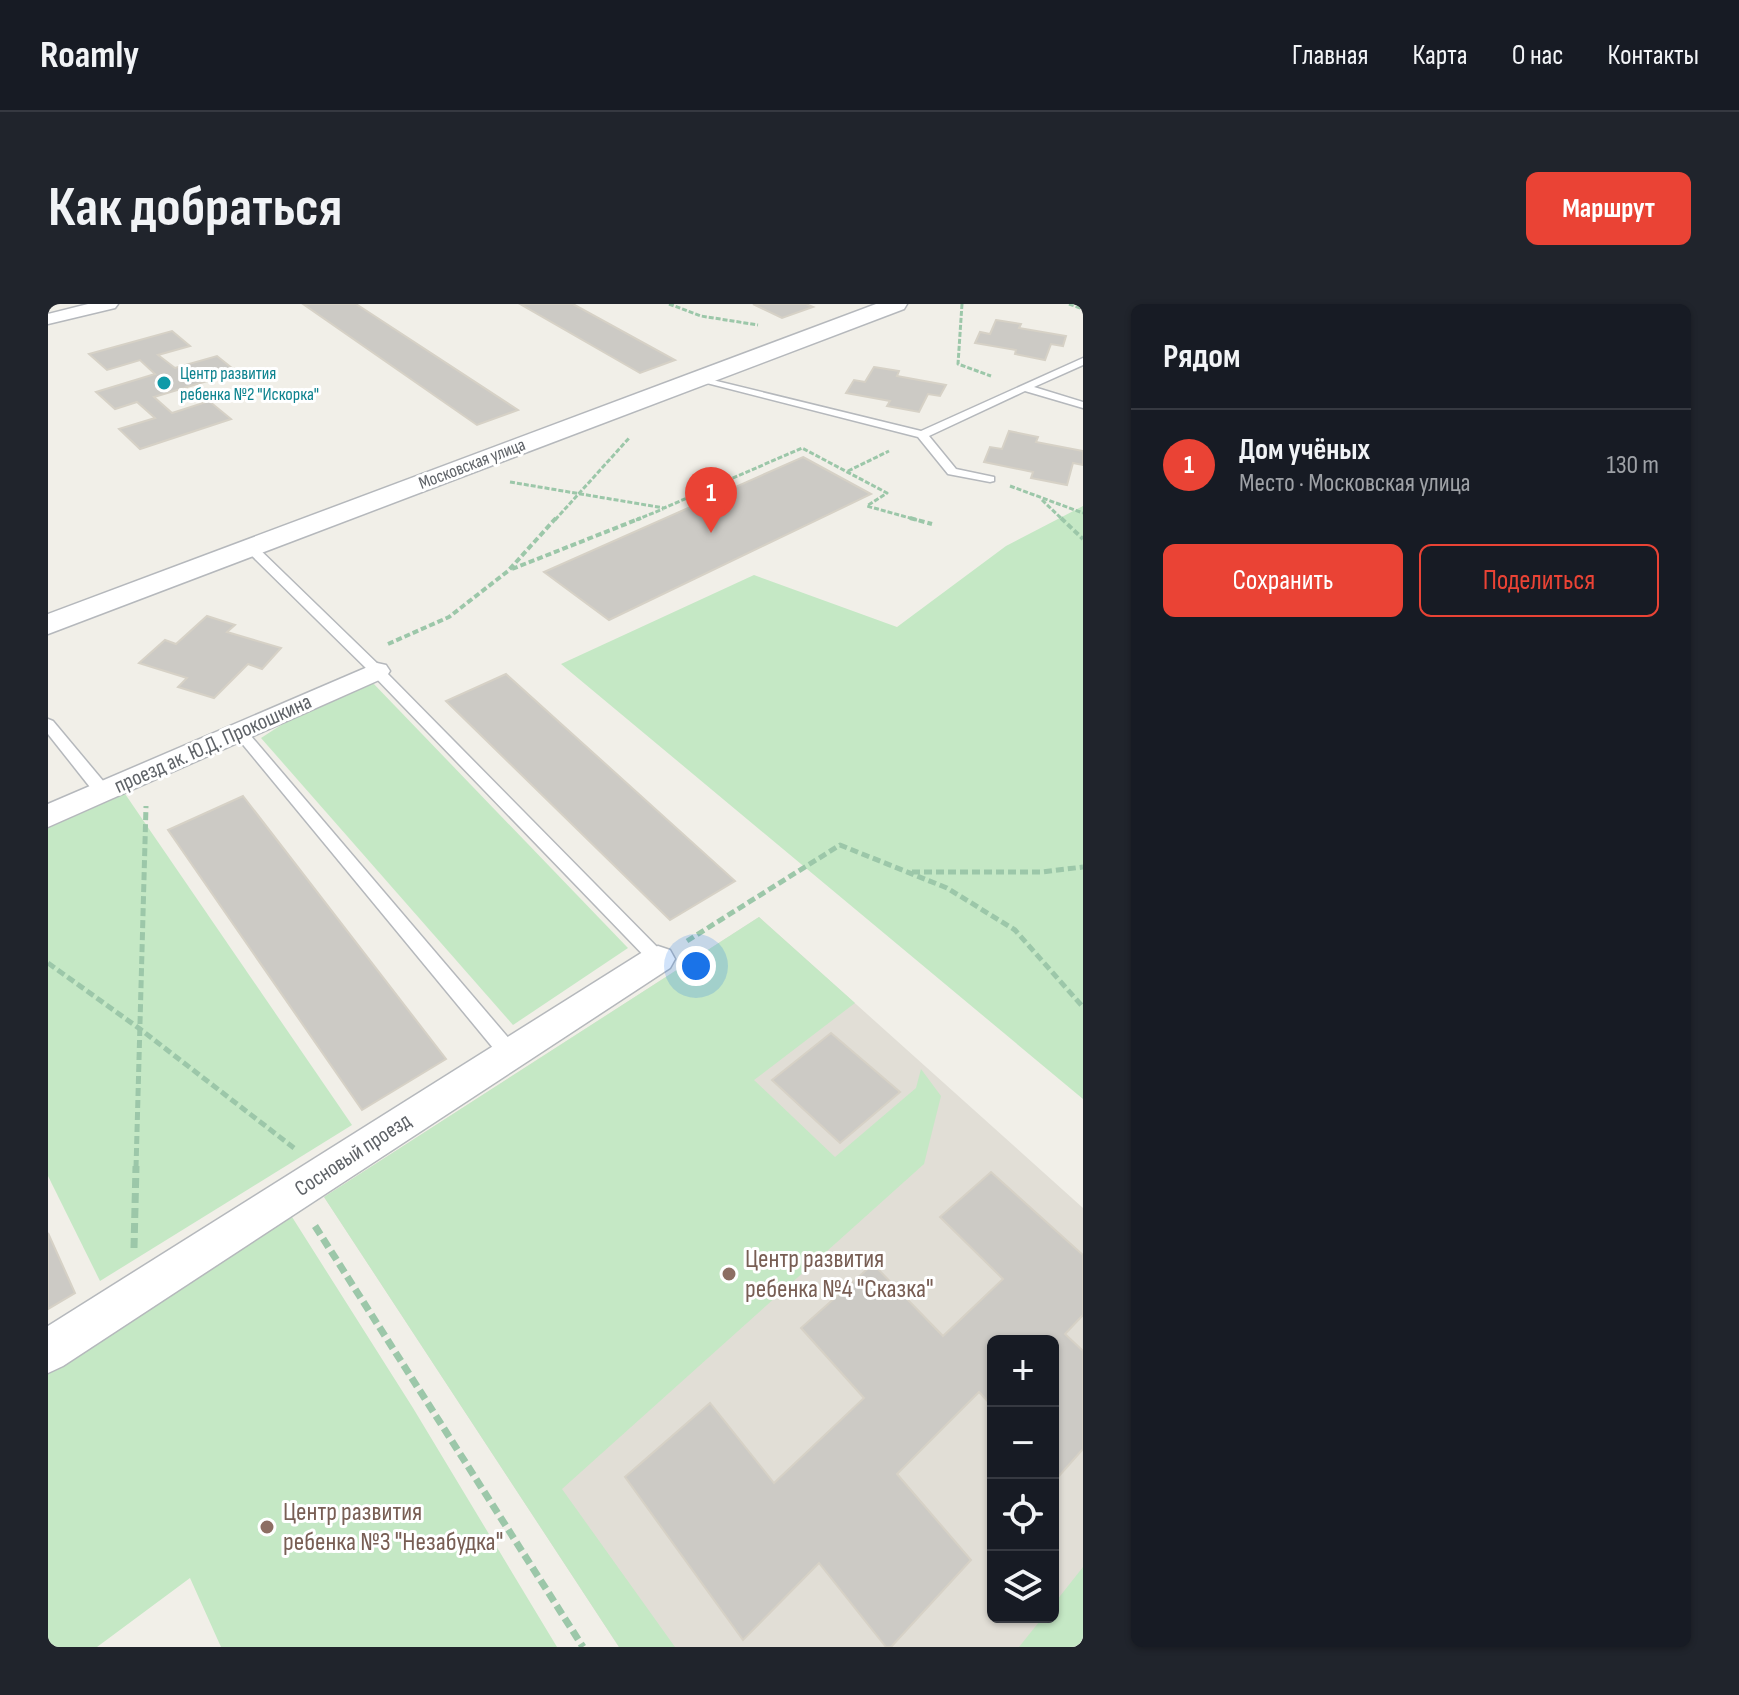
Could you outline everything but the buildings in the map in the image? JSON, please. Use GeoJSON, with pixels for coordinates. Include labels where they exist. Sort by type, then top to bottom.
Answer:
{"type":"FeatureCollection","features":[{"type":"Feature","properties":{"kind":"street"},"geometry":{"type":"LineString","coordinates":[[48,319],[109,304]]}},
{"type":"Feature","properties":{"kind":"street","name":"Московская улица"},"geometry":{"type":"LineString","coordinates":[[48,625],[896,304]]}},
{"type":"Feature","properties":{"kind":"street","name":"проезд ак. Ю.Д. Прокошкина"},"geometry":{"type":"LineString","coordinates":[[48,816],[240,732],[370,663]]}},
{"type":"Feature","properties":{"kind":"street","name":"Сосновый проезд"},"geometry":{"type":"LineString","coordinates":[[48,1351],[658,959]]}},
{"type":"Feature","properties":{"kind":"lane"},"geometry":{"type":"LineString","coordinates":[[922,435],[1083,361]]}},
{"type":"Feature","properties":{"kind":"lane"},"geometry":{"type":"LineString","coordinates":[[696,379],[922,435],[952,472],[990,479]]}},
{"type":"Feature","properties":{"kind":"lane"},"geometry":{"type":"LineString","coordinates":[[1025,388],[1083,405]]}},
{"type":"Feature","properties":{"kind":"lane"},"geometry":{"type":"LineString","coordinates":[[251,548],[370,663],[658,959]]}},
{"type":"Feature","properties":{"kind":"lane"},"geometry":{"type":"LineString","coordinates":[[48,724],[103,792]]}},
{"type":"Feature","properties":{"kind":"lane"},"geometry":{"type":"LineString","coordinates":[[240,732],[510,1054]]}},
{"type":"Feature","properties":{"kind":"path"},"geometry":{"type":"LineString","coordinates":[[669,304],[701,316],[770,328]]}},
{"type":"Feature","properties":{"kind":"path"},"geometry":{"type":"LineString","coordinates":[[962,304],[958,364],[1025,388]]}},
{"type":"Feature","properties":{"kind":"path"},"geometry":{"type":"LineString","coordinates":[[1069,304],[1083,309]]}},
{"type":"Feature","properties":{"kind":"path"},"geometry":{"type":"LineString","coordinates":[[370,663],[449,617],[508,571],[632,434]]}},
{"type":"Feature","properties":{"kind":"path"},"geometry":{"type":"LineString","coordinates":[[508,571],[802,448],[887,493],[867,506],[932,524]]}},
{"type":"Feature","properties":{"kind":"path"},"geometry":{"type":"LineString","coordinates":[[450,472],[664,508]]}},
{"type":"Feature","properties":{"kind":"path"},"geometry":{"type":"LineString","coordinates":[[990,479],[1083,513]]}},
{"type":"Feature","properties":{"kind":"path"},"geometry":{"type":"LineString","coordinates":[[1039,497],[1083,539]]}},
{"type":"Feature","properties":{"kind":"path"},"geometry":{"type":"LineString","coordinates":[[133,1297],[147,773]]}},
{"type":"Feature","properties":{"kind":"path"},"geometry":{"type":"LineString","coordinates":[[658,959],[840,845],[947,888],[1015,930],[1083,1007]]}},
{"type":"Feature","properties":{"kind":"path"},"geometry":{"type":"LineString","coordinates":[[907,872],[1042,872],[1083,867]]}},
{"type":"Feature","properties":{"kind":"path"},"geometry":{"type":"LineString","coordinates":[[48,963],[140,1029],[327,1173]]}},
{"type":"Feature","properties":{"kind":"path"},"geometry":{"type":"LineString","coordinates":[[294,1193],[583,1647]]}},
{"type":"Feature","properties":{"kind":"shaded area","name":"Центр развития ребенка №4 \"Сказка\""},"geometry":{"type":"Polygon","coordinates":[[[759,917],[1083,1208],[1083,1647],[619,1647],[324,1197],[759,917]]]}},
{"type":"Feature","properties":{"kind":"green space"},"geometry":{"type":"Polygon","coordinates":[[[1083,506],[1083,1099],[561,664],[754,575],[897,627],[1006,546],[1083,506]]]}},
{"type":"Feature","properties":{"kind":"green space"},"geometry":{"type":"Polygon","coordinates":[[[371,681],[628,948],[513,1025],[261,738],[303,711],[371,681]]]}},
{"type":"Feature","properties":{"kind":"green space"},"geometry":{"type":"Polygon","coordinates":[[[121,788],[352,1125],[100,1281],[48,1176],[48,820],[121,788]]]}},
{"type":"Feature","properties":{"kind":"green space"},"geometry":{"type":"Polygon","coordinates":[[[759,917],[855,1003],[754,1080],[835,1157],[916,1088],[921,1069],[941,1096],[924,1164],[562,1489],[675,1647],[619,1647],[324,1197],[759,917]]]}},
{"type":"Feature","properties":{"kind":"green space","name":"Центр развития ребенка №3 \"Незабудка\""},"geometry":{"type":"Polygon","coordinates":[[[287,1209],[413,1408],[557,1647],[221,1647],[190,1578],[97,1647],[48,1647],[48,1365],[287,1209]]]}},
{"type":"Feature","properties":{"kind":"green space"},"geometry":{"type":"Polygon","coordinates":[[[1083,1567],[1083,1647],[1019,1647],[1038,1623],[1059,1623],[1059,1597],[1083,1567]]]}},
{"type":"Feature","properties":{"kind":"place","name":"Центр развития ребенка №2 \"Искорка\""},"geometry":{"type":"Point","coordinates":[164,383]}},
{"type":"Feature","properties":{"kind":"place","name":"Дом учёных"},"geometry":{"type":"Point","coordinates":[711,533]}},
{"type":"Feature","properties":{"kind":"place","name":"Центр развития ребенка №4 \"Сказка\""},"geometry":{"type":"Point","coordinates":[729,1274]}},
{"type":"Feature","properties":{"kind":"place","name":"Центр развития ребенка №3 \"Незабудка\""},"geometry":{"type":"Point","coordinates":[267,1527]}}]}
